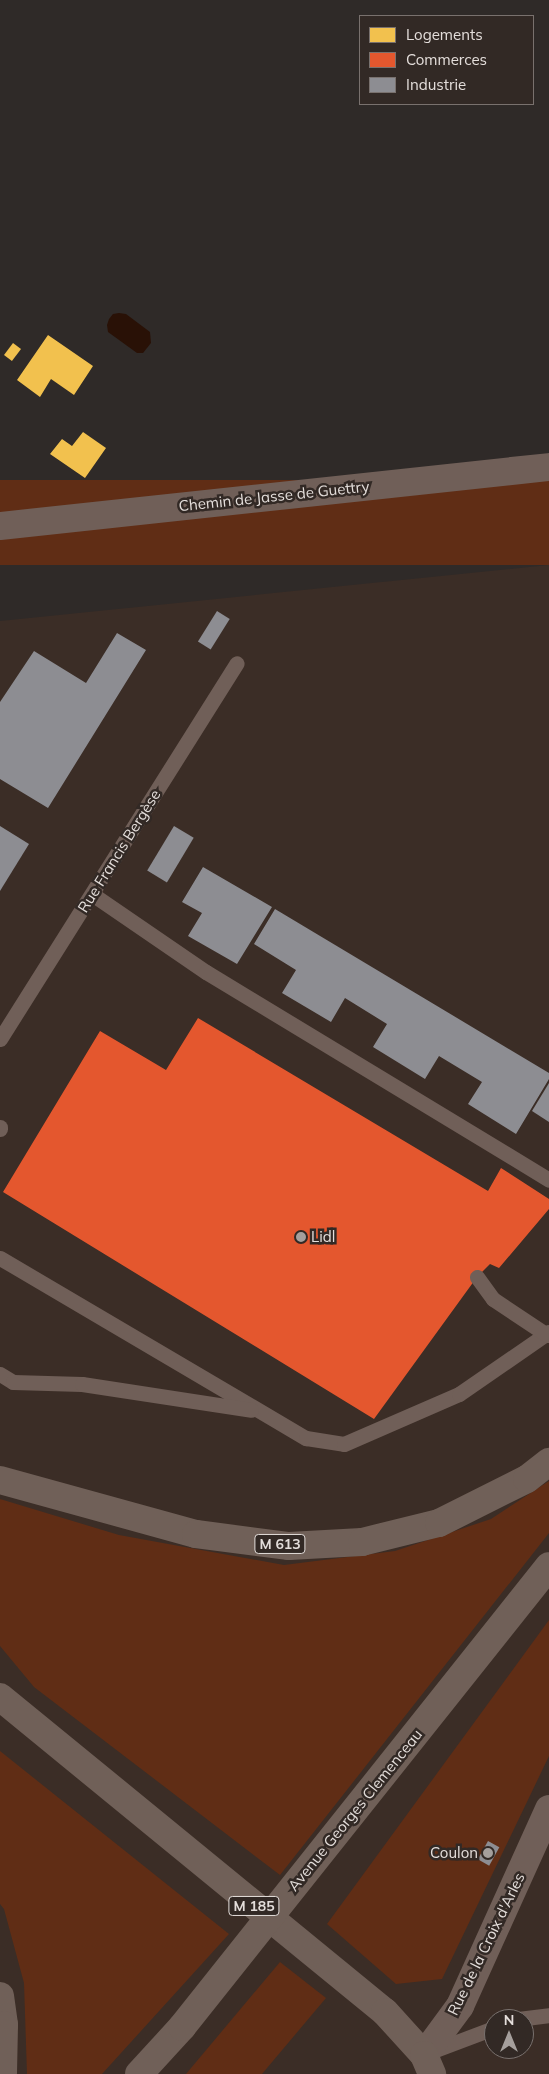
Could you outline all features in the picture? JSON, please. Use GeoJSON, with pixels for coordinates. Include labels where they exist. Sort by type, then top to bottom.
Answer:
{"type":"FeatureCollection","features":[{"type":"Feature","properties":{"kind":"main road","name":"M 613"},"geometry":{"type":"LineString","coordinates":[[0,1480],[196,1534],[289,1546],[362,1542],[439,1523],[527,1479],[549,1462]]}},
{"type":"Feature","properties":{"kind":"main road","name":"Avenue Georges Clemenceau"},"geometry":{"type":"LineString","coordinates":[[139,2074],[182,2026],[549,1566]]}},
{"type":"Feature","properties":{"kind":"main road","name":"M 185"},"geometry":{"type":"LineString","coordinates":[[0,1697],[384,2012],[428,2064]]}},
{"type":"Feature","properties":{"kind":"main road"},"geometry":{"type":"LineString","coordinates":[[164,2074],[321,1873],[407,1746]]}},
{"type":"Feature","properties":{"kind":"main road"},"geometry":{"type":"LineString","coordinates":[[0,1996],[4,2025],[3,2074]]}},
{"type":"Feature","properties":{"kind":"street","name":"Chemin de Jasse de Guettry"},"geometry":{"type":"LineString","coordinates":[[0,526],[549,467]]}},
{"type":"Feature","properties":{"kind":"street","name":"Rue de la Croix d'Arles"},"geometry":{"type":"LineString","coordinates":[[428,2064],[460,2006],[549,1809]]}},
{"type":"Feature","properties":{"kind":"lane","name":"Rue Francis Bergèse"},"geometry":{"type":"LineString","coordinates":[[0,1040],[237,663]]}},
{"type":"Feature","properties":{"kind":"lane"},"geometry":{"type":"LineString","coordinates":[[92,894],[206,972],[549,1180]]}},
{"type":"Feature","properties":{"kind":"lane"},"geometry":{"type":"LineString","coordinates":[[0,1258],[306,1438],[344,1444],[459,1394],[548,1334],[492,1299],[477,1277]]}},
{"type":"Feature","properties":{"kind":"lane"},"geometry":{"type":"LineString","coordinates":[[0,1374],[14,1382],[82,1384],[260,1411]]}},
{"type":"Feature","properties":{"kind":"lane"},"geometry":{"type":"LineString","coordinates":[[534,2017],[549,2015]]}},
{"type":"Feature","properties":{"kind":"lane"},"geometry":{"type":"LineString","coordinates":[[428,2064],[484,2033]]}},
{"type":"Feature","properties":{"kind":"shaded area"},"geometry":{"type":"Polygon","coordinates":[[[113,314],[126,314],[150,332],[151,343],[143,353],[137,353],[108,332],[107,325],[109,319],[113,314]]]}},
{"type":"Feature","properties":{"kind":"shaded area"},"geometry":{"type":"Polygon","coordinates":[[[0,480],[549,480],[549,565],[0,565],[0,480]]]}},
{"type":"Feature","properties":{"kind":"shaded area"},"geometry":{"type":"Polygon","coordinates":[[[549,565],[549,2074],[0,2074],[0,621],[549,565]]]}},
{"type":"Feature","properties":{"kind":"shaded area"},"geometry":{"type":"Polygon","coordinates":[[[549,1481],[549,1533],[280,1875],[34,1687],[0,1646],[0,1499],[119,1535],[284,1565],[395,1551],[491,1519],[549,1481]]]}},
{"type":"Feature","properties":{"kind":"shaded area"},"geometry":{"type":"Polygon","coordinates":[[[549,1620],[549,1756],[442,1979],[396,1984],[327,1924],[549,1620]]]}},
{"type":"Feature","properties":{"kind":"shaded area"},"geometry":{"type":"Polygon","coordinates":[[[0,1751],[229,1934],[102,2074],[27,2074],[24,1983],[4,1909],[0,1904],[0,1751]]]}},
{"type":"Feature","properties":{"kind":"shaded area"},"geometry":{"type":"Polygon","coordinates":[[[280,1962],[326,1998],[262,2074],[186,2074],[280,1962]]]}},
{"type":"Feature","properties":{"kind":"building: Logements"},"geometry":{"type":"Polygon","coordinates":[[[48,335],[93,366],[74,395],[51,379],[40,397],[17,380],[48,335]]]}},
{"type":"Feature","properties":{"kind":"building: Logements"},"geometry":{"type":"Polygon","coordinates":[[[13,343],[21,349],[12,361],[4,355],[13,343]]]}},
{"type":"Feature","properties":{"kind":"building: Logements"},"geometry":{"type":"Polygon","coordinates":[[[83,432],[106,448],[85,478],[50,454],[62,439],[72,446],[83,432]]]}},
{"type":"Feature","properties":{"kind":"building: Commerces","name":"Lidl"},"geometry":{"type":"Polygon","coordinates":[[[198,1018],[488,1191],[501,1168],[549,1199],[549,1209],[499,1268],[490,1264],[477,1277],[374,1419],[3,1192],[100,1031],[166,1070],[198,1018]]]}},
{"type":"Feature","properties":{"kind":"building: Industrie"},"geometry":{"type":"Polygon","coordinates":[[[217,611],[230,619],[211,649],[198,642],[217,611]]]}},
{"type":"Feature","properties":{"kind":"building: Industrie"},"geometry":{"type":"Polygon","coordinates":[[[117,633],[146,650],[48,808],[0,779],[0,702],[34,651],[86,683],[117,633]]]}},
{"type":"Feature","properties":{"kind":"building: Industrie"},"geometry":{"type":"Polygon","coordinates":[[[0,826],[29,844],[0,891],[0,826]]]}},
{"type":"Feature","properties":{"kind":"building: Industrie"},"geometry":{"type":"Polygon","coordinates":[[[174,826],[194,838],[167,882],[147,871],[174,826]]]}},
{"type":"Feature","properties":{"kind":"building: Industrie"},"geometry":{"type":"Polygon","coordinates":[[[203,867],[272,907],[237,964],[188,936],[202,913],[182,902],[203,867]]]}},
{"type":"Feature","properties":{"kind":"building: Industrie"},"geometry":{"type":"Polygon","coordinates":[[[275,909],[549,1073],[549,1079],[516,1134],[468,1104],[482,1082],[439,1056],[425,1079],[373,1047],[387,1024],[345,998],[331,1022],[282,993],[296,970],[254,944],[275,909]]]}},
{"type":"Feature","properties":{"kind":"building: Industrie"},"geometry":{"type":"Polygon","coordinates":[[[549,1083],[549,1122],[532,1111],[549,1083]]]}},
{"type":"Feature","properties":{"kind":"building: Industrie","name":"Coulon"},"geometry":{"type":"Polygon","coordinates":[[[488,1841],[499,1847],[489,1866],[478,1859],[488,1841]]]}},
{"type":"Feature","properties":{"kind":"place","name":"Lidl"},"geometry":{"type":"Point","coordinates":[301,1237]}},
{"type":"Feature","properties":{"kind":"place","name":"Coulon"},"geometry":{"type":"Point","coordinates":[488,1853]}}]}
